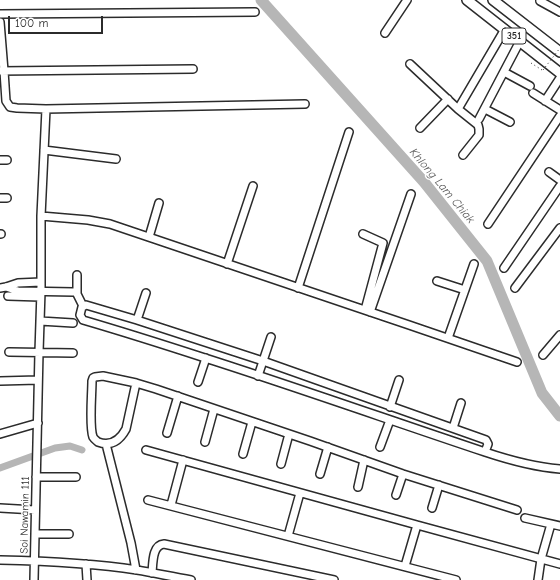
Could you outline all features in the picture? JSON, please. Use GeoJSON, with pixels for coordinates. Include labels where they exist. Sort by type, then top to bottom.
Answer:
{"type":"FeatureCollection","features":[{"type":"Feature","properties":{"kind":"main road","name":"351"},"geometry":{"type":"LineString","coordinates":[[467,0],[560,73]]}},
{"type":"Feature","properties":{"kind":"main road","name":"351"},"geometry":{"type":"LineString","coordinates":[[493,0],[560,52]]}},
{"type":"Feature","properties":{"kind":"street"},"geometry":{"type":"LineString","coordinates":[[385,33],[407,0]]}},
{"type":"Feature","properties":{"kind":"street"},"geometry":{"type":"LineString","coordinates":[[541,0],[540,1],[560,12]]}},
{"type":"Feature","properties":{"kind":"street"},"geometry":{"type":"LineString","coordinates":[[0,14],[255,12]]}},
{"type":"Feature","properties":{"kind":"street"},"geometry":{"type":"LineString","coordinates":[[0,22],[2,84],[6,101],[10,106],[17,108],[46,109],[305,104]]}},
{"type":"Feature","properties":{"kind":"street"},"geometry":{"type":"LineString","coordinates":[[458,109],[505,29]]}},
{"type":"Feature","properties":{"kind":"street"},"geometry":{"type":"LineString","coordinates":[[479,119],[520,41]]}},
{"type":"Feature","properties":{"kind":"street"},"geometry":{"type":"LineString","coordinates":[[410,64],[458,109],[478,125],[479,135],[463,155]]}},
{"type":"Feature","properties":{"kind":"street"},"geometry":{"type":"LineString","coordinates":[[2,71],[193,69]]}},
{"type":"Feature","properties":{"kind":"street"},"geometry":{"type":"LineString","coordinates":[[504,72],[532,89],[545,101],[560,110]]}},
{"type":"Feature","properties":{"kind":"street"},"geometry":{"type":"LineString","coordinates":[[545,101],[560,78]]}},
{"type":"Feature","properties":{"kind":"street"},"geometry":{"type":"LineString","coordinates":[[420,128],[448,99]]}},
{"type":"Feature","properties":{"kind":"street"},"geometry":{"type":"LineString","coordinates":[[485,108],[510,122]]}},
{"type":"Feature","properties":{"kind":"street","name":"Soi Nawamin 111"},"geometry":{"type":"LineString","coordinates":[[46,109],[41,216],[41,294],[35,561],[86,564],[136,570],[191,580]]}},
{"type":"Feature","properties":{"kind":"street"},"geometry":{"type":"LineString","coordinates":[[488,224],[560,116]]}},
{"type":"Feature","properties":{"kind":"street"},"geometry":{"type":"LineString","coordinates":[[298,288],[349,132]]}},
{"type":"Feature","properties":{"kind":"street"},"geometry":{"type":"LineString","coordinates":[[44,150],[116,159]]}},
{"type":"Feature","properties":{"kind":"street"},"geometry":{"type":"LineString","coordinates":[[549,172],[560,180]]}},
{"type":"Feature","properties":{"kind":"street"},"geometry":{"type":"LineString","coordinates":[[227,264],[253,186]]}},
{"type":"Feature","properties":{"kind":"street"},"geometry":{"type":"LineString","coordinates":[[504,268],[560,186]]}},
{"type":"Feature","properties":{"kind":"street"},"geometry":{"type":"LineString","coordinates":[[368,311],[411,194]]}},
{"type":"Feature","properties":{"kind":"street"},"geometry":{"type":"LineString","coordinates":[[148,237],[159,203]]}},
{"type":"Feature","properties":{"kind":"street"},"geometry":{"type":"LineString","coordinates":[[41,216],[88,220],[110,224],[517,362]]}},
{"type":"Feature","properties":{"kind":"street"},"geometry":{"type":"LineString","coordinates":[[515,288],[560,228]]}},
{"type":"Feature","properties":{"kind":"street"},"geometry":{"type":"LineString","coordinates":[[363,234],[383,243],[368,311]]}},
{"type":"Feature","properties":{"kind":"street"},"geometry":{"type":"LineString","coordinates":[[448,338],[474,264]]}},
{"type":"Feature","properties":{"kind":"street"},"geometry":{"type":"LineString","coordinates":[[78,275],[77,294],[83,306]]}},
{"type":"Feature","properties":{"kind":"street"},"geometry":{"type":"LineString","coordinates":[[437,281],[465,290]]}},
{"type":"Feature","properties":{"kind":"street"},"geometry":{"type":"LineString","coordinates":[[3,288],[18,283],[41,282]]}},
{"type":"Feature","properties":{"kind":"street"},"geometry":{"type":"LineString","coordinates":[[3,288],[41,294]]}},
{"type":"Feature","properties":{"kind":"street"},"geometry":{"type":"LineString","coordinates":[[8,296],[74,292]]}},
{"type":"Feature","properties":{"kind":"street"},"geometry":{"type":"LineString","coordinates":[[136,320],[146,293]]}},
{"type":"Feature","properties":{"kind":"street"},"geometry":{"type":"LineString","coordinates":[[83,306],[86,305],[136,320],[263,361],[453,428],[486,440],[488,444],[485,452]]}},
{"type":"Feature","properties":{"kind":"street"},"geometry":{"type":"LineString","coordinates":[[83,306],[80,315],[84,320],[206,358],[516,462],[560,469]]}},
{"type":"Feature","properties":{"kind":"street"},"geometry":{"type":"LineString","coordinates":[[40,321],[73,322]]}},
{"type":"Feature","properties":{"kind":"street"},"geometry":{"type":"LineString","coordinates":[[543,355],[560,335]]}},
{"type":"Feature","properties":{"kind":"street"},"geometry":{"type":"LineString","coordinates":[[258,376],[271,337]]}},
{"type":"Feature","properties":{"kind":"street"},"geometry":{"type":"LineString","coordinates":[[10,352],[73,353]]}},
{"type":"Feature","properties":{"kind":"street"},"geometry":{"type":"LineString","coordinates":[[198,382],[206,358]]}},
{"type":"Feature","properties":{"kind":"street"},"geometry":{"type":"LineString","coordinates":[[136,383],[126,429],[119,439],[106,444],[98,442],[93,437],[92,432],[92,382],[93,378],[103,376],[136,383],[178,396],[403,474],[517,510]]}},
{"type":"Feature","properties":{"kind":"street"},"geometry":{"type":"LineString","coordinates":[[0,381],[38,380]]}},
{"type":"Feature","properties":{"kind":"street"},"geometry":{"type":"LineString","coordinates":[[390,407],[399,380]]}},
{"type":"Feature","properties":{"kind":"street"},"geometry":{"type":"LineString","coordinates":[[167,433],[178,396]]}},
{"type":"Feature","properties":{"kind":"street"},"geometry":{"type":"LineString","coordinates":[[453,428],[461,403]]}},
{"type":"Feature","properties":{"kind":"street"},"geometry":{"type":"LineString","coordinates":[[205,442],[214,409]]}},
{"type":"Feature","properties":{"kind":"street"},"geometry":{"type":"LineString","coordinates":[[380,447],[390,420]]}},
{"type":"Feature","properties":{"kind":"street"},"geometry":{"type":"LineString","coordinates":[[243,454],[252,422]]}},
{"type":"Feature","properties":{"kind":"street"},"geometry":{"type":"LineString","coordinates":[[0,434],[38,423]]}},
{"type":"Feature","properties":{"kind":"street"},"geometry":{"type":"LineString","coordinates":[[281,464],[289,434]]}},
{"type":"Feature","properties":{"kind":"street"},"geometry":{"type":"LineString","coordinates":[[106,444],[131,543],[136,570]]}},
{"type":"Feature","properties":{"kind":"street"},"geometry":{"type":"LineString","coordinates":[[320,474],[328,447]]}},
{"type":"Feature","properties":{"kind":"street"},"geometry":{"type":"LineString","coordinates":[[146,450],[560,564]]}},
{"type":"Feature","properties":{"kind":"street"},"geometry":{"type":"LineString","coordinates":[[171,505],[183,460]]}},
{"type":"Feature","properties":{"kind":"street"},"geometry":{"type":"LineString","coordinates":[[358,487],[364,460]]}},
{"type":"Feature","properties":{"kind":"street"},"geometry":{"type":"LineString","coordinates":[[396,495],[403,474]]}},
{"type":"Feature","properties":{"kind":"street"},"geometry":{"type":"LineString","coordinates":[[36,477],[76,478]]}},
{"type":"Feature","properties":{"kind":"street"},"geometry":{"type":"LineString","coordinates":[[432,508],[439,486]]}},
{"type":"Feature","properties":{"kind":"street"},"geometry":{"type":"LineString","coordinates":[[288,536],[300,493]]}},
{"type":"Feature","properties":{"kind":"street"},"geometry":{"type":"LineString","coordinates":[[148,500],[456,580]]}},
{"type":"Feature","properties":{"kind":"street"},"geometry":{"type":"LineString","coordinates":[[0,508],[35,510]]}},
{"type":"Feature","properties":{"kind":"street"},"geometry":{"type":"LineString","coordinates":[[525,518],[560,526]]}},
{"type":"Feature","properties":{"kind":"street"},"geometry":{"type":"LineString","coordinates":[[538,580],[541,559],[551,524]]}},
{"type":"Feature","properties":{"kind":"street"},"geometry":{"type":"LineString","coordinates":[[406,566],[417,525]]}},
{"type":"Feature","properties":{"kind":"street"},"geometry":{"type":"LineString","coordinates":[[35,534],[69,534]]}},
{"type":"Feature","properties":{"kind":"street"},"geometry":{"type":"LineString","coordinates":[[152,573],[155,551],[160,544],[164,544],[334,580]]}},
{"type":"Feature","properties":{"kind":"street"},"geometry":{"type":"LineString","coordinates":[[0,560],[35,561],[34,580]]}},
{"type":"Feature","properties":{"kind":"street"},"geometry":{"type":"LineString","coordinates":[[86,564],[87,580]]}},
{"type":"Feature","properties":{"kind":"path"},"geometry":{"type":"LineString","coordinates":[[531,62],[543,70],[560,48]]}},
{"type":"Feature","properties":{"kind":"waterway","name":"Khlong Lam Chiak"},"geometry":{"type":"LineString","coordinates":[[261,0],[424,182],[487,261],[542,393],[560,416]]}},
{"type":"Feature","properties":{"kind":"waterway"},"geometry":{"type":"LineString","coordinates":[[0,468],[55,448],[70,446],[82,450]]}}]}
